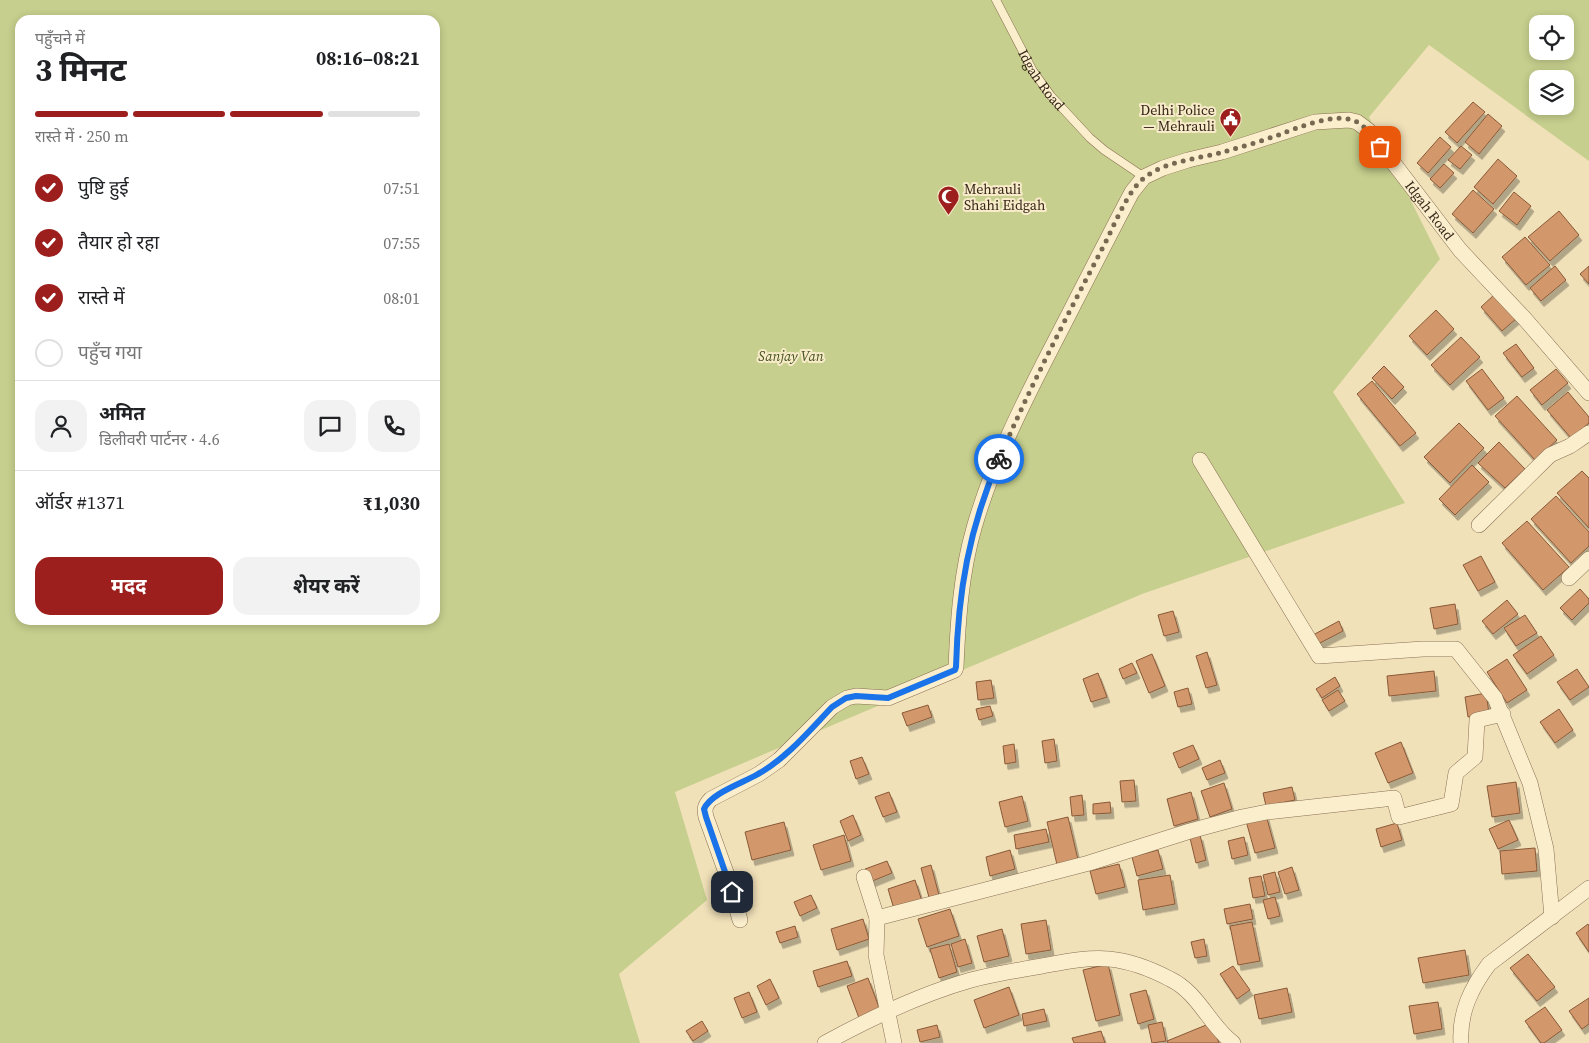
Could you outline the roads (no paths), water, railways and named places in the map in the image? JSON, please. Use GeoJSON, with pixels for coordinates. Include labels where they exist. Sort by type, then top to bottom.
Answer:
{"type":"FeatureCollection","features":[{"type":"Feature","properties":{"kind":"street","name":"Idgah Road"},"geometry":{"type":"LineString","coordinates":[[1144,178],[1163,168],[1222,152],[1315,122],[1340,120],[1357,122],[1369,132],[1460,250],[1524,318],[1589,393]]}},
{"type":"Feature","properties":{"kind":"street"},"geometry":{"type":"LineString","coordinates":[[740,920],[728,878],[706,817],[704,809],[707,803],[711,799],[759,774],[779,760],[839,702],[856,696],[888,698],[955,670],[963,576],[974,529],[987,487],[1024,401],[1132,192],[1144,178]]}},
{"type":"Feature","properties":{"kind":"street"},"geometry":{"type":"LineString","coordinates":[[1479,524],[1550,455],[1570,446],[1589,433]]}},
{"type":"Feature","properties":{"kind":"street"},"geometry":{"type":"LineString","coordinates":[[1200,460],[1320,656],[1423,649],[1456,649],[1495,698],[1530,783],[1546,849],[1552,917]]}},
{"type":"Feature","properties":{"kind":"street"},"geometry":{"type":"LineString","coordinates":[[1569,578],[1589,559]]}},
{"type":"Feature","properties":{"kind":"street"},"geometry":{"type":"LineString","coordinates":[[877,918],[1089,863],[1190,831],[1267,812],[1394,798],[1399,817],[1451,804],[1456,772],[1475,757],[1477,720],[1503,714]]}},
{"type":"Feature","properties":{"kind":"street"},"geometry":{"type":"LineString","coordinates":[[864,877],[877,918],[876,955],[880,984],[894,1043]]}},
{"type":"Feature","properties":{"kind":"street"},"geometry":{"type":"LineString","coordinates":[[1461,1043],[1462,1018],[1471,992],[1489,964],[1589,888]]}},
{"type":"Feature","properties":{"kind":"street"},"geometry":{"type":"LineString","coordinates":[[825,1043],[888,1012],[973,980],[1076,960],[1109,959],[1134,964],[1172,979],[1193,997],[1217,1027],[1233,1043]]}},
{"type":"Feature","properties":{"kind":"lane","name":"Idgah Road"},"geometry":{"type":"LineString","coordinates":[[996,0],[1033,71],[1051,96],[1090,138],[1144,178]]}},
{"type":"Feature","properties":{"kind":"place","name":"Delhi Police — Mehrauli"},"geometry":{"type":"Point","coordinates":[1231,137]}},
{"type":"Feature","properties":{"kind":"place","name":"Mehrauli Shahi Eidgah"},"geometry":{"type":"Point","coordinates":[948,216]}},
{"type":"Feature","properties":{"kind":"park label","name":"Sanjay Van"},"geometry":{"type":"Point","coordinates":[791,356]}}]}
